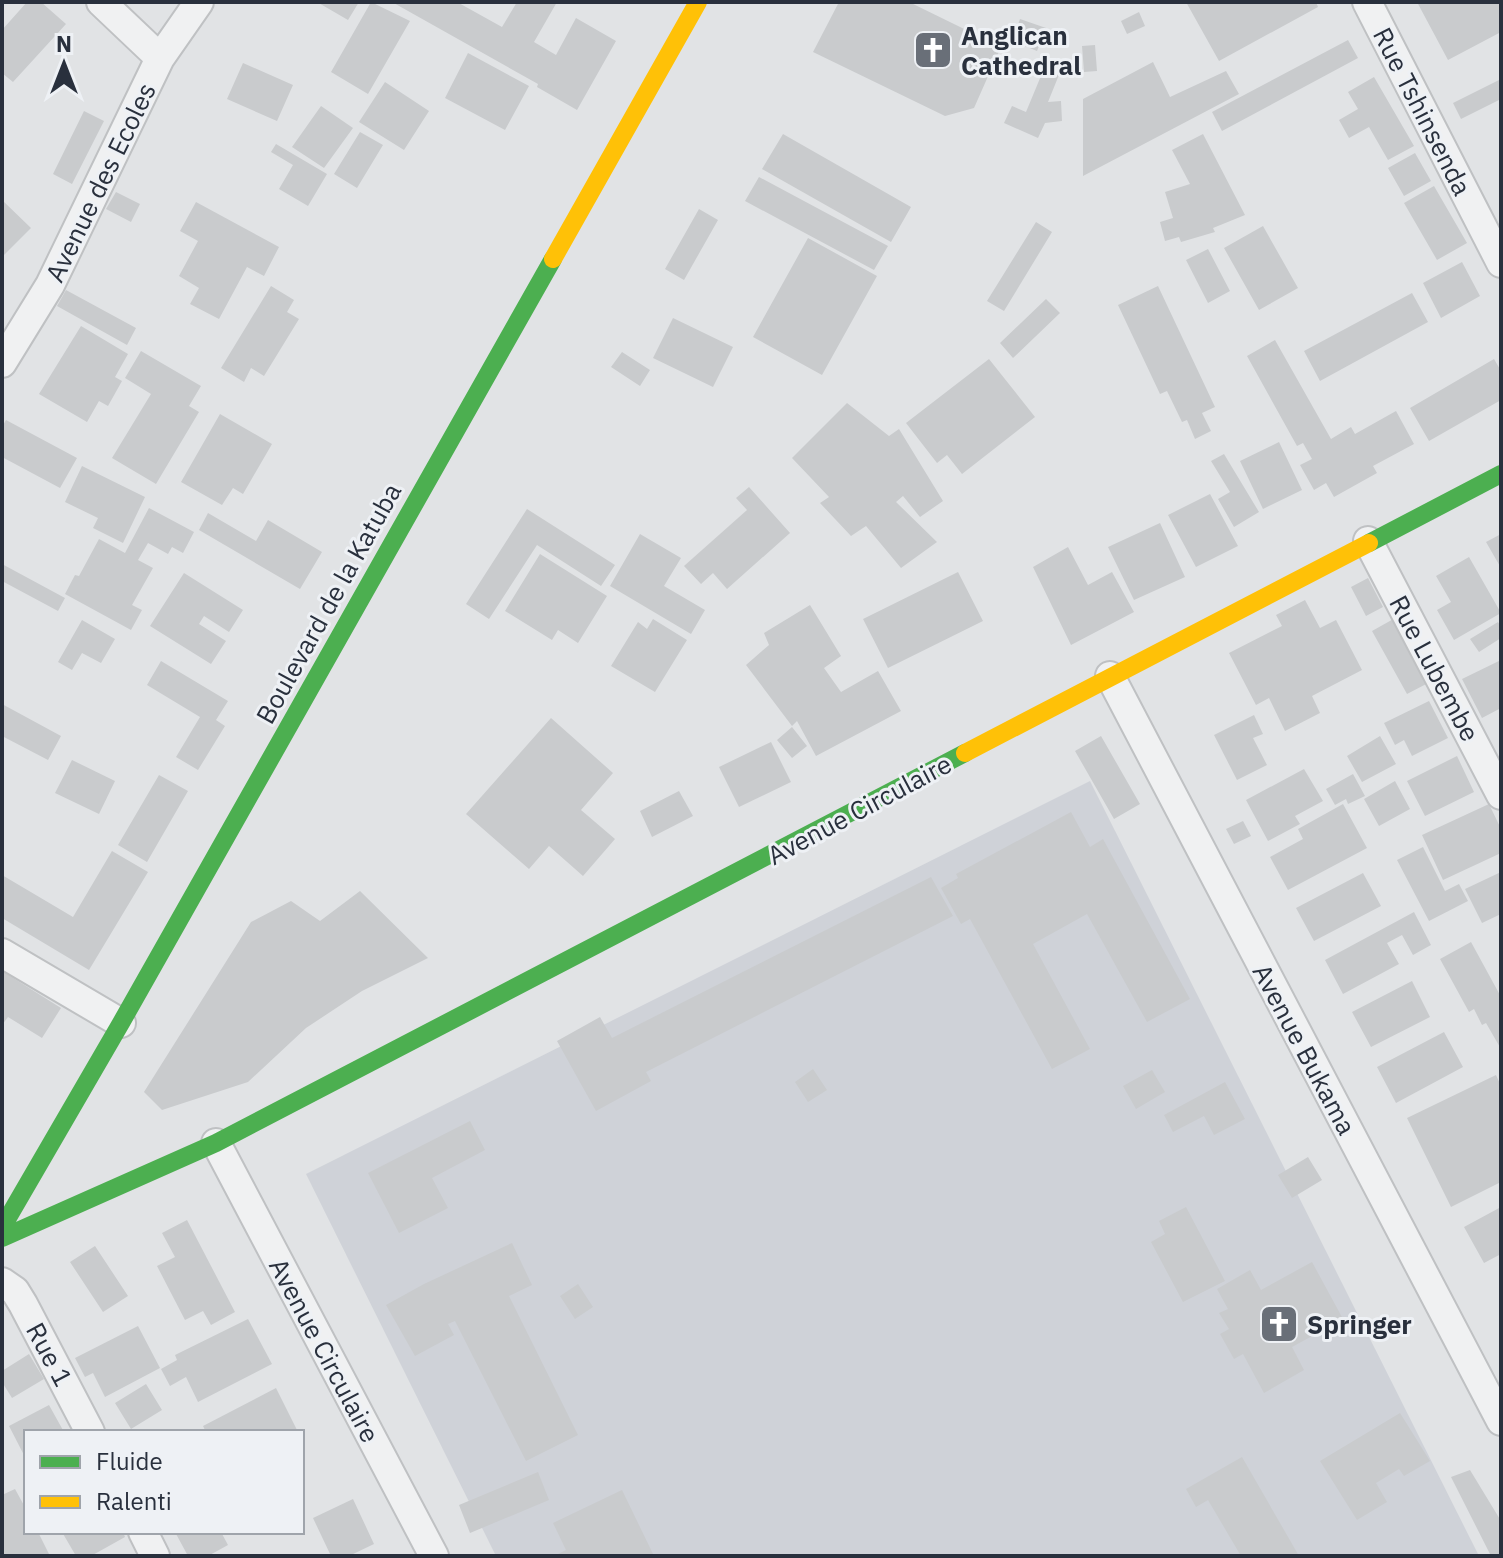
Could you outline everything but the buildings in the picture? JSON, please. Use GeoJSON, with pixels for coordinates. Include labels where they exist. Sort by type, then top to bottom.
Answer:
{"type":"FeatureCollection","features":[{"type":"Feature","properties":{"kind":"street"},"geometry":{"type":"LineString","coordinates":[[101,2],[160,58]]}},
{"type":"Feature","properties":{"kind":"street","name":"Avenue des Ecoles"},"geometry":{"type":"LineString","coordinates":[[2,363],[50,285],[160,58],[199,2]]}},
{"type":"Feature","properties":{"kind":"street","name":"Boulevard de la Katuba"},"geometry":{"type":"LineString","coordinates":[[2,1228],[698,2]]}},
{"type":"Feature","properties":{"kind":"street","name":"Rue Tshinsenda"},"geometry":{"type":"LineString","coordinates":[[1367,2],[1501,263]]}},
{"type":"Feature","properties":{"kind":"street","name":"Avenue Circulaire"},"geometry":{"type":"LineString","coordinates":[[2,1238],[216,1143],[1501,474]]}},
{"type":"Feature","properties":{"kind":"street","name":"Rue Lubembe"},"geometry":{"type":"LineString","coordinates":[[1368,541],[1501,795]]}},
{"type":"Feature","properties":{"kind":"street","name":"Avenue Bukama"},"geometry":{"type":"LineString","coordinates":[[1110,676],[1501,1421]]}},
{"type":"Feature","properties":{"kind":"street"},"geometry":{"type":"LineString","coordinates":[[2,953],[121,1023]]}},
{"type":"Feature","properties":{"kind":"street","name":"Avenue Circulaire"},"geometry":{"type":"LineString","coordinates":[[216,1143],[434,1556]]}},
{"type":"Feature","properties":{"kind":"street","name":"Rue 1"},"geometry":{"type":"LineString","coordinates":[[2,1282],[15,1291],[23,1304],[89,1430]]}},
{"type":"Feature","properties":{"kind":"street"},"geometry":{"type":"LineString","coordinates":[[144,1534],[155,1556]]}},
{"type":"Feature","properties":{"kind":"shaded area"},"geometry":{"type":"Polygon","coordinates":[[[1090,781],[1479,1556],[496,1556],[306,1174],[1090,781]]]}},
{"type":"Feature","properties":{"kind":"traffic: fast"},"geometry":{"type":"LineString","coordinates":[[2,1228],[553,259]]}},
{"type":"Feature","properties":{"kind":"traffic: fast"},"geometry":{"type":"LineString","coordinates":[[1369,543],[1501,474]]}},
{"type":"Feature","properties":{"kind":"traffic: fast"},"geometry":{"type":"LineString","coordinates":[[2,1238],[216,1143],[965,753]]}},
{"type":"Feature","properties":{"kind":"traffic: slow"},"geometry":{"type":"LineString","coordinates":[[553,259],[698,2]]}},
{"type":"Feature","properties":{"kind":"traffic: slow"},"geometry":{"type":"LineString","coordinates":[[965,753],[1369,543]]}},
{"type":"Feature","properties":{"kind":"place","name":"Anglican Cathedral"},"geometry":{"type":"Point","coordinates":[933,50]}},
{"type":"Feature","properties":{"kind":"place","name":"Springer"},"geometry":{"type":"Point","coordinates":[1279,1324]}}]}
